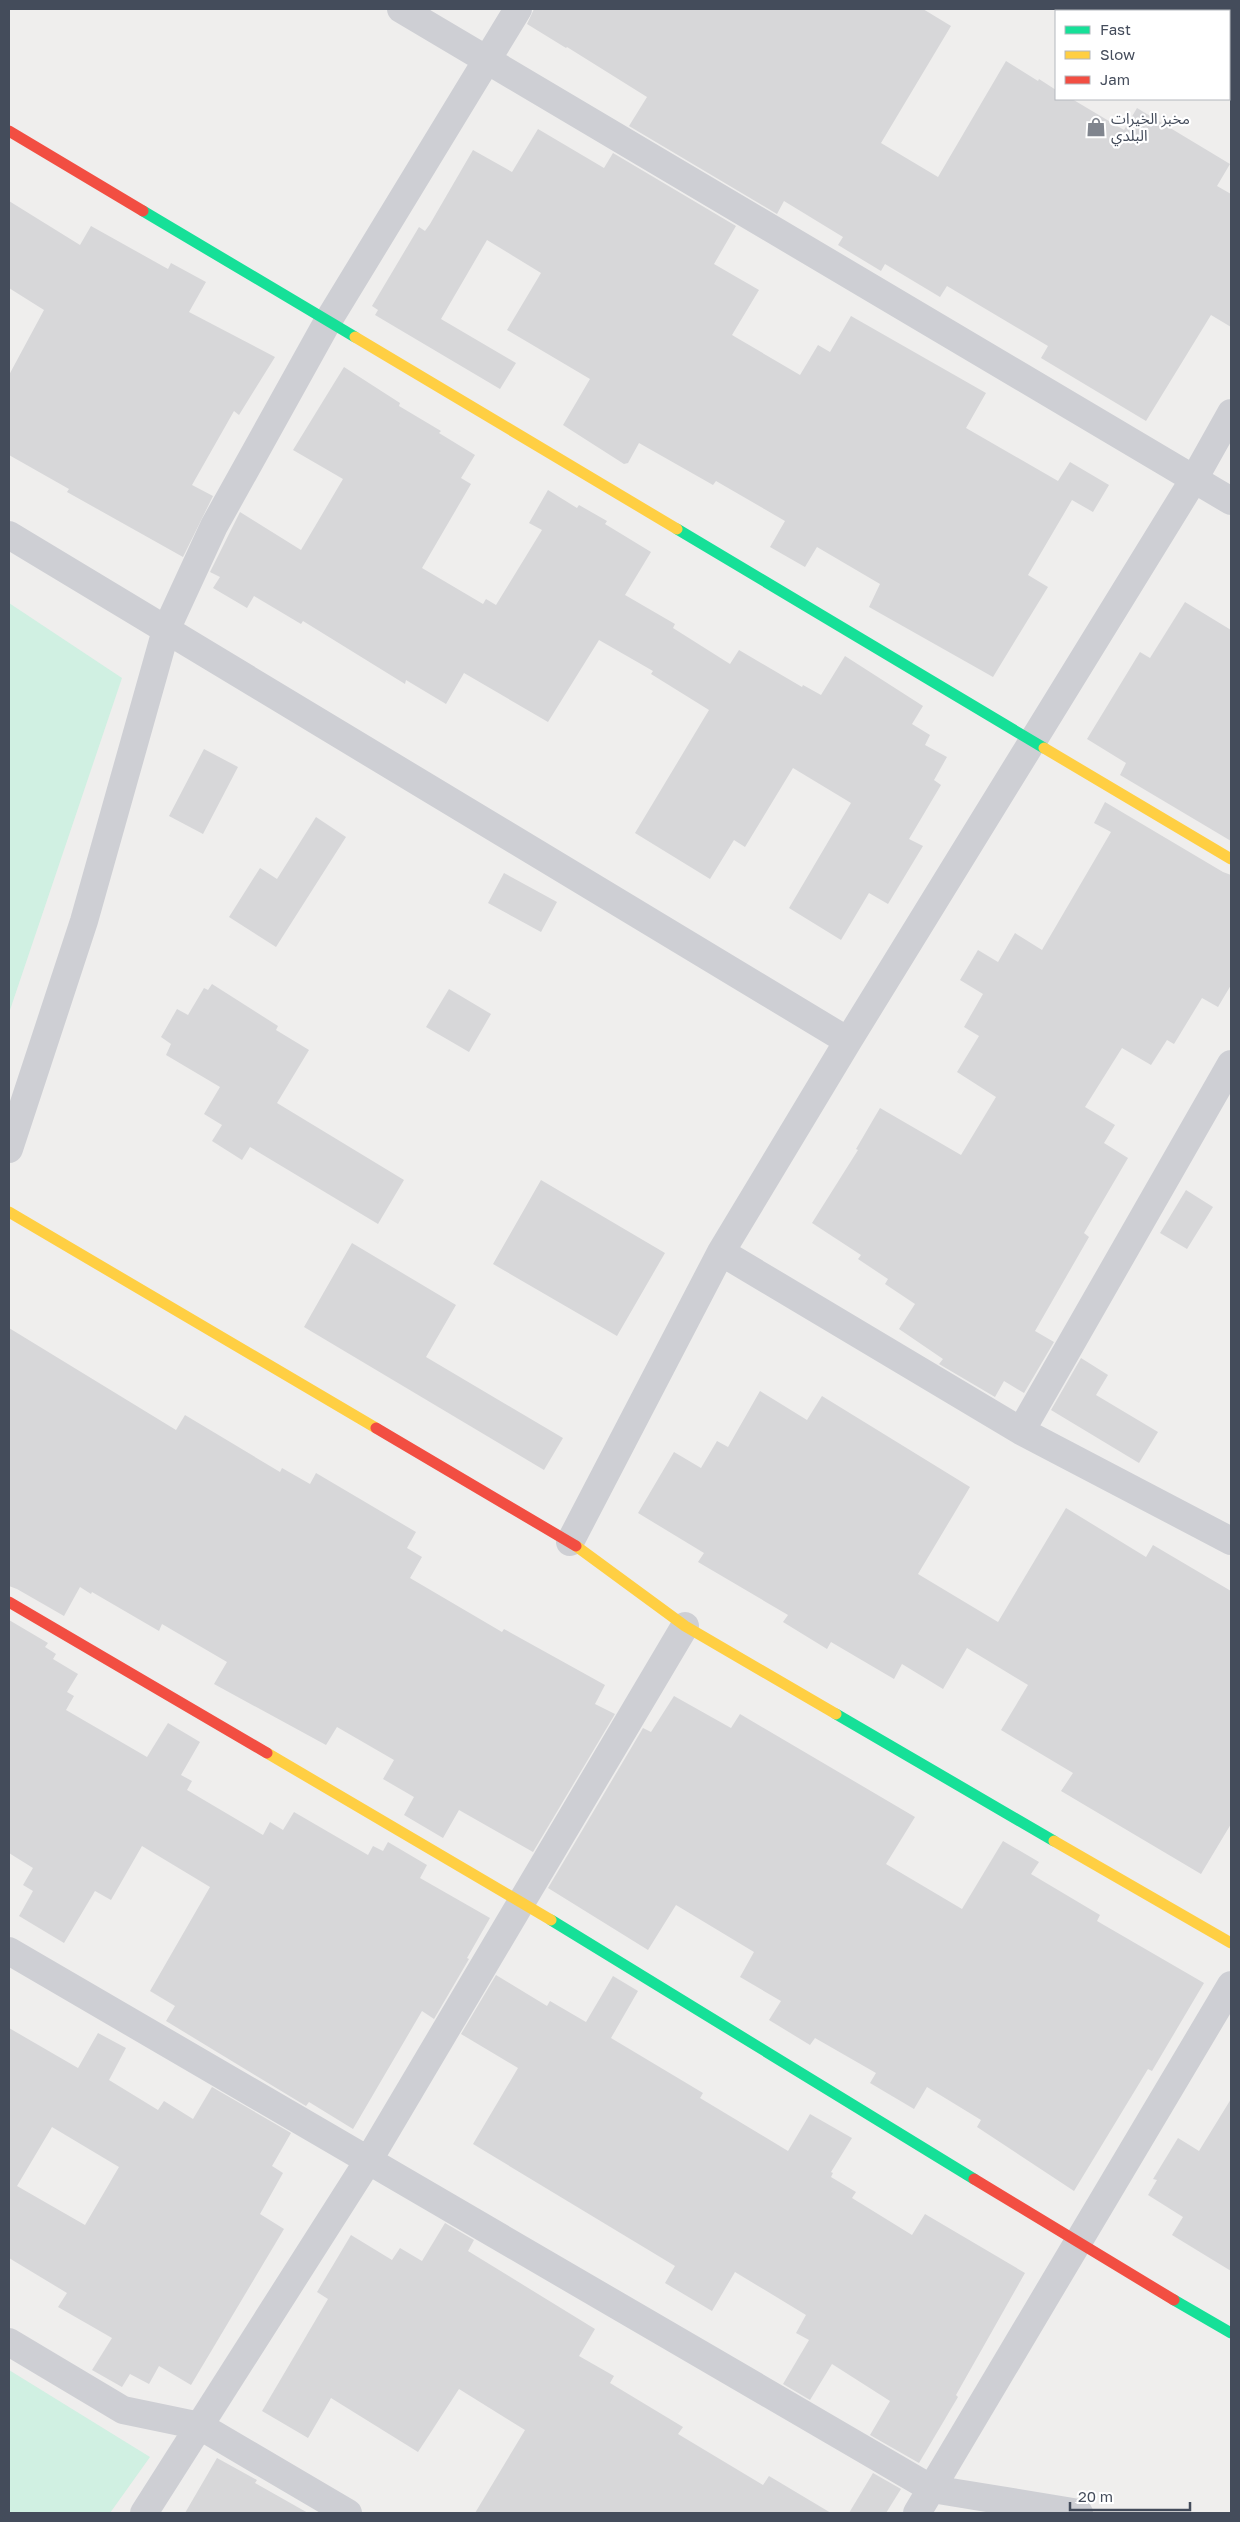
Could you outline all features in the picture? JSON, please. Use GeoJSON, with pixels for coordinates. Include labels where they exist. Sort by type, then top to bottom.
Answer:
{"type":"FeatureCollection","features":[{"type":"Feature","properties":{"kind":"street"},"geometry":{"type":"LineString","coordinates":[[401,9],[1231,501]]}},
{"type":"Feature","properties":{"kind":"street"},"geometry":{"type":"LineString","coordinates":[[9,1149],[84,922],[166,630],[214,526],[328,321],[518,9]]}},
{"type":"Feature","properties":{"kind":"street"},"geometry":{"type":"LineString","coordinates":[[9,131],[1231,859]]}},
{"type":"Feature","properties":{"kind":"street"},"geometry":{"type":"LineString","coordinates":[[570,1542],[721,1252],[848,1041],[1194,479],[1231,414]]}},
{"type":"Feature","properties":{"kind":"street"},"geometry":{"type":"LineString","coordinates":[[9,535],[848,1041]]}},
{"type":"Feature","properties":{"kind":"street"},"geometry":{"type":"LineString","coordinates":[[1021,1431],[1231,1064]]}},
{"type":"Feature","properties":{"kind":"street"},"geometry":{"type":"LineString","coordinates":[[9,1212],[570,1542],[685,1626],[1231,1943]]}},
{"type":"Feature","properties":{"kind":"street"},"geometry":{"type":"LineString","coordinates":[[721,1252],[1021,1431],[1231,1541]]}},
{"type":"Feature","properties":{"kind":"street"},"geometry":{"type":"LineString","coordinates":[[9,1602],[522,1902],[1078,2243],[1231,2333]]}},
{"type":"Feature","properties":{"kind":"street"},"geometry":{"type":"LineString","coordinates":[[144,2513],[368,2161],[685,1626]]}},
{"type":"Feature","properties":{"kind":"street"},"geometry":{"type":"LineString","coordinates":[[9,1951],[932,2489],[1079,2513]]}},
{"type":"Feature","properties":{"kind":"street"},"geometry":{"type":"LineString","coordinates":[[917,2513],[1231,1985]]}},
{"type":"Feature","properties":{"kind":"street"},"geometry":{"type":"LineString","coordinates":[[9,2342],[123,2410],[200,2426],[348,2513]]}},
{"type":"Feature","properties":{"kind":"green space"},"geometry":{"type":"Polygon","coordinates":[[[9,603],[122,678],[9,1013],[9,603]]]}},
{"type":"Feature","properties":{"kind":"green space"},"geometry":{"type":"Polygon","coordinates":[[[9,2370],[150,2457],[110,2513],[9,2513],[9,2370]]]}},
{"type":"Feature","properties":{"kind":"building"},"geometry":{"type":"Polygon","coordinates":[[[534,9],[923,9],[951,26],[881,143],[938,177],[1006,61],[1055,89],[1055,100],[1074,100],[1124,130],[1137,108],[1230,164],[1217,186],[1231,194],[1231,327],[1211,315],[1146,421],[1041,358],[1048,346],[947,286],[940,297],[885,264],[881,271],[838,245],[843,237],[784,201],[777,214],[629,126],[647,97],[527,24],[534,9]]]}},
{"type":"Feature","properties":{"kind":"building"},"geometry":{"type":"Polygon","coordinates":[[[538,129],[604,168],[613,153],[736,226],[714,264],[759,290],[732,335],[800,375],[818,345],[830,352],[851,316],[986,393],[966,428],[1058,481],[1070,462],[1109,485],[1093,512],[1072,500],[1028,575],[1048,587],[993,677],[869,607],[880,584],[817,547],[805,567],[770,547],[785,521],[716,481],[713,485],[639,443],[628,463],[624,464],[563,425],[590,379],[507,330],[541,273],[487,240],[441,319],[516,363],[500,389],[375,315],[378,310],[372,306],[419,227],[425,231],[430,224],[473,150],[512,172],[538,129]]]}},
{"type":"Feature","properties":{"kind":"building"},"geometry":{"type":"Polygon","coordinates":[[[9,201],[80,245],[91,226],[168,269],[171,263],[206,282],[189,312],[275,357],[239,415],[234,411],[192,485],[213,496],[183,557],[67,492],[69,489],[9,455],[9,375],[44,310],[9,288],[9,201]]]}},
{"type":"Feature","properties":{"kind":"building"},"geometry":{"type":"Polygon","coordinates":[[[344,367],[400,403],[399,406],[441,431],[439,433],[475,455],[461,478],[471,484],[422,568],[483,604],[486,599],[496,605],[542,530],[529,523],[548,490],[577,508],[579,505],[607,521],[605,524],[651,552],[625,595],[675,624],[673,628],[730,664],[739,650],[802,687],[803,685],[821,695],[845,656],[923,706],[912,724],[930,735],[925,745],[947,757],[934,780],[941,785],[909,839],[923,846],[888,904],[869,893],[841,940],[789,908],[851,803],[793,768],[745,847],[734,840],[710,879],[635,833],[709,710],[651,674],[653,671],[599,640],[548,722],[464,673],[446,704],[406,680],[405,684],[303,621],[301,624],[254,596],[247,608],[213,588],[220,577],[210,572],[240,512],[301,550],[343,479],[293,450],[344,367]]]}},
{"type":"Feature","properties":{"kind":"building"},"geometry":{"type":"Polygon","coordinates":[[[1185,602],[1231,630],[1231,841],[1120,775],[1126,763],[1087,739],[1140,652],[1150,658],[1185,602]]]}},
{"type":"Feature","properties":{"kind":"building"},"geometry":{"type":"Polygon","coordinates":[[[204,749],[238,767],[203,834],[169,816],[204,749]]]}},
{"type":"Feature","properties":{"kind":"building"},"geometry":{"type":"Polygon","coordinates":[[[1105,802],[1231,875],[1231,985],[1218,1007],[1202,998],[1174,1044],[1167,1040],[1151,1065],[1122,1048],[1085,1107],[1115,1125],[1104,1143],[1128,1158],[1084,1233],[1089,1237],[1035,1331],[1054,1342],[1024,1393],[1004,1381],[995,1397],[939,1364],[943,1359],[899,1329],[915,1304],[885,1284],[888,1279],[858,1259],[861,1255],[812,1223],[858,1150],[856,1149],[880,1108],[961,1155],[996,1097],[957,1072],[979,1036],[964,1027],[983,994],[960,980],[978,950],[998,962],[1015,933],[1042,950],[1111,832],[1094,823],[1105,802]]]}},
{"type":"Feature","properties":{"kind":"building"},"geometry":{"type":"Polygon","coordinates":[[[316,817],[346,837],[276,947],[229,917],[260,868],[277,879],[316,817]]]}},
{"type":"Feature","properties":{"kind":"building"},"geometry":{"type":"Polygon","coordinates":[[[504,873],[557,902],[541,932],[488,903],[504,873]]]}},
{"type":"Feature","properties":{"kind":"building"},"geometry":{"type":"Polygon","coordinates":[[[212,984],[278,1026],[276,1030],[309,1050],[277,1103],[404,1180],[378,1224],[250,1147],[242,1160],[212,1141],[222,1125],[204,1114],[220,1087],[166,1055],[171,1044],[161,1037],[177,1009],[188,1015],[204,988],[208,990],[212,984]]]}},
{"type":"Feature","properties":{"kind":"building"},"geometry":{"type":"Polygon","coordinates":[[[449,989],[491,1014],[469,1052],[426,1027],[449,989]]]}},
{"type":"Feature","properties":{"kind":"building"},"geometry":{"type":"Polygon","coordinates":[[[541,1180],[665,1253],[617,1336],[493,1264],[541,1180]]]}},
{"type":"Feature","properties":{"kind":"building"},"geometry":{"type":"Polygon","coordinates":[[[1186,1190],[1213,1207],[1187,1249],[1160,1233],[1186,1190]]]}},
{"type":"Feature","properties":{"kind":"building"},"geometry":{"type":"Polygon","coordinates":[[[352,1243],[456,1305],[426,1357],[563,1438],[544,1470],[304,1327],[352,1243]]]}},
{"type":"Feature","properties":{"kind":"building"},"geometry":{"type":"Polygon","coordinates":[[[9,1328],[176,1430],[185,1415],[280,1472],[282,1468],[310,1484],[316,1473],[416,1532],[407,1548],[422,1557],[410,1578],[502,1632],[504,1629],[605,1685],[595,1704],[615,1714],[533,1852],[459,1810],[443,1838],[404,1815],[414,1797],[383,1779],[394,1760],[337,1727],[326,1745],[214,1684],[227,1662],[162,1624],[159,1631],[80,1587],[64,1616],[9,1586],[9,1328]]]}},
{"type":"Feature","properties":{"kind":"building"},"geometry":{"type":"Polygon","coordinates":[[[1081,1358],[1108,1375],[1096,1395],[1158,1432],[1139,1463],[1051,1410],[1081,1358]]]}},
{"type":"Feature","properties":{"kind":"building"},"geometry":{"type":"Polygon","coordinates":[[[760,1391],[807,1420],[822,1396],[970,1487],[918,1574],[998,1622],[1066,1508],[1146,1557],[1153,1545],[1231,1591],[1231,1824],[1201,1874],[1061,1791],[1073,1773],[1001,1730],[1028,1685],[967,1648],[943,1689],[902,1664],[894,1679],[831,1642],[827,1649],[783,1622],[788,1615],[698,1562],[704,1553],[638,1513],[674,1452],[701,1468],[717,1441],[728,1447],[760,1391]]]}},
{"type":"Feature","properties":{"kind":"building"},"geometry":{"type":"Polygon","coordinates":[[[9,1620],[48,1643],[45,1647],[56,1654],[53,1659],[78,1674],[67,1692],[74,1696],[66,1710],[147,1757],[168,1723],[200,1742],[181,1775],[192,1781],[187,1790],[263,1835],[270,1822],[283,1830],[294,1812],[368,1855],[373,1846],[383,1851],[388,1842],[427,1865],[420,1878],[490,1918],[467,1958],[469,1959],[434,2019],[422,2011],[353,2129],[309,2102],[306,2106],[166,2021],[175,2006],[150,1991],[210,1887],[142,1846],[111,1900],[95,1891],[64,1943],[19,1916],[33,1891],[23,1885],[33,1868],[9,1853],[9,1620]]]}},
{"type":"Feature","properties":{"kind":"building"},"geometry":{"type":"Polygon","coordinates":[[[674,1696],[731,1728],[740,1714],[915,1817],[886,1864],[962,1909],[1003,1841],[1039,1862],[1031,1874],[1100,1915],[1097,1921],[1204,1983],[1152,2071],[1148,2069],[1074,2191],[977,2127],[981,2120],[927,2087],[914,2109],[870,2083],[876,2073],[815,2038],[810,2045],[769,2020],[781,2001],[740,1977],[754,1952],[676,1905],[648,1950],[548,1888],[643,1728],[651,1732],[674,1696]]]}},
{"type":"Feature","properties":{"kind":"building"},"geometry":{"type":"Polygon","coordinates":[[[496,1975],[547,2006],[550,2001],[586,2022],[613,1976],[638,1991],[611,2038],[703,2093],[700,2098],[788,2151],[810,2114],[852,2138],[831,2172],[833,2173],[831,2177],[856,2192],[852,2198],[912,2235],[925,2214],[1025,2273],[956,2395],[958,2397],[919,2463],[870,2435],[890,2401],[832,2364],[810,2400],[783,2384],[809,2340],[796,2333],[806,2315],[735,2272],[712,2311],[665,2283],[675,2266],[473,2144],[518,2068],[461,2034],[496,1975]]]}},
{"type":"Feature","properties":{"kind":"building"},"geometry":{"type":"Polygon","coordinates":[[[9,2028],[78,2068],[98,2033],[126,2048],[109,2080],[158,2110],[164,2101],[193,2119],[212,2087],[291,2133],[272,2166],[283,2173],[260,2214],[284,2229],[191,2385],[159,2366],[149,2384],[130,2374],[122,2387],[92,2370],[112,2338],[58,2307],[67,2293],[9,2258],[9,2028]],[[52,2127],[17,2186],[85,2225],[119,2167],[52,2127]]]}},
{"type":"Feature","properties":{"kind":"building"},"geometry":{"type":"Polygon","coordinates":[[[1231,2099],[1231,2271],[1172,2235],[1183,2217],[1148,2195],[1157,2180],[1153,2179],[1178,2138],[1199,2151],[1231,2099]]]}},
{"type":"Feature","properties":{"kind":"building"},"geometry":{"type":"Polygon","coordinates":[[[445,2223],[474,2240],[468,2251],[595,2329],[579,2356],[614,2376],[610,2383],[683,2427],[678,2434],[763,2485],[769,2476],[831,2513],[475,2513],[525,2430],[459,2389],[418,2452],[331,2398],[308,2438],[262,2411],[328,2299],[317,2292],[351,2235],[392,2260],[400,2248],[422,2261],[445,2223]]]}},
{"type":"Feature","properties":{"kind":"building"},"geometry":{"type":"Polygon","coordinates":[[[217,2458],[257,2480],[255,2483],[308,2513],[185,2513],[217,2458]]]}},
{"type":"Feature","properties":{"kind":"building"},"geometry":{"type":"Polygon","coordinates":[[[873,2473],[901,2489],[886,2513],[849,2513],[873,2473]]]}},
{"type":"Feature","properties":{"kind":"traffic: fast"},"geometry":{"type":"LineString","coordinates":[[143,211],[355,337]]}},
{"type":"Feature","properties":{"kind":"traffic: fast"},"geometry":{"type":"LineString","coordinates":[[677,529],[1044,748]]}},
{"type":"Feature","properties":{"kind":"traffic: fast"},"geometry":{"type":"LineString","coordinates":[[836,1714],[1054,1841]]}},
{"type":"Feature","properties":{"kind":"traffic: fast"},"geometry":{"type":"LineString","coordinates":[[551,1920],[974,2179]]}},
{"type":"Feature","properties":{"kind":"traffic: fast"},"geometry":{"type":"LineString","coordinates":[[1174,2300],[1231,2333]]}},
{"type":"Feature","properties":{"kind":"traffic: slow"},"geometry":{"type":"LineString","coordinates":[[355,337],[677,529]]}},
{"type":"Feature","properties":{"kind":"traffic: slow"},"geometry":{"type":"LineString","coordinates":[[1044,748],[1231,859]]}},
{"type":"Feature","properties":{"kind":"traffic: slow"},"geometry":{"type":"LineString","coordinates":[[9,1212],[376,1428]]}},
{"type":"Feature","properties":{"kind":"traffic: slow"},"geometry":{"type":"LineString","coordinates":[[576,1546],[685,1626],[836,1714]]}},
{"type":"Feature","properties":{"kind":"traffic: slow"},"geometry":{"type":"LineString","coordinates":[[267,1753],[551,1920]]}},
{"type":"Feature","properties":{"kind":"traffic: slow"},"geometry":{"type":"LineString","coordinates":[[1054,1841],[1231,1943]]}},
{"type":"Feature","properties":{"kind":"traffic: jam"},"geometry":{"type":"LineString","coordinates":[[9,131],[143,211]]}},
{"type":"Feature","properties":{"kind":"traffic: jam"},"geometry":{"type":"LineString","coordinates":[[376,1428],[576,1546]]}},
{"type":"Feature","properties":{"kind":"traffic: jam"},"geometry":{"type":"LineString","coordinates":[[9,1602],[267,1753]]}},
{"type":"Feature","properties":{"kind":"traffic: jam"},"geometry":{"type":"LineString","coordinates":[[974,2179],[1174,2300]]}},
{"type":"Feature","properties":{"kind":"place","name":"مخبز الخيرات البلدي"},"geometry":{"type":"Point","coordinates":[1096,127]}}]}
